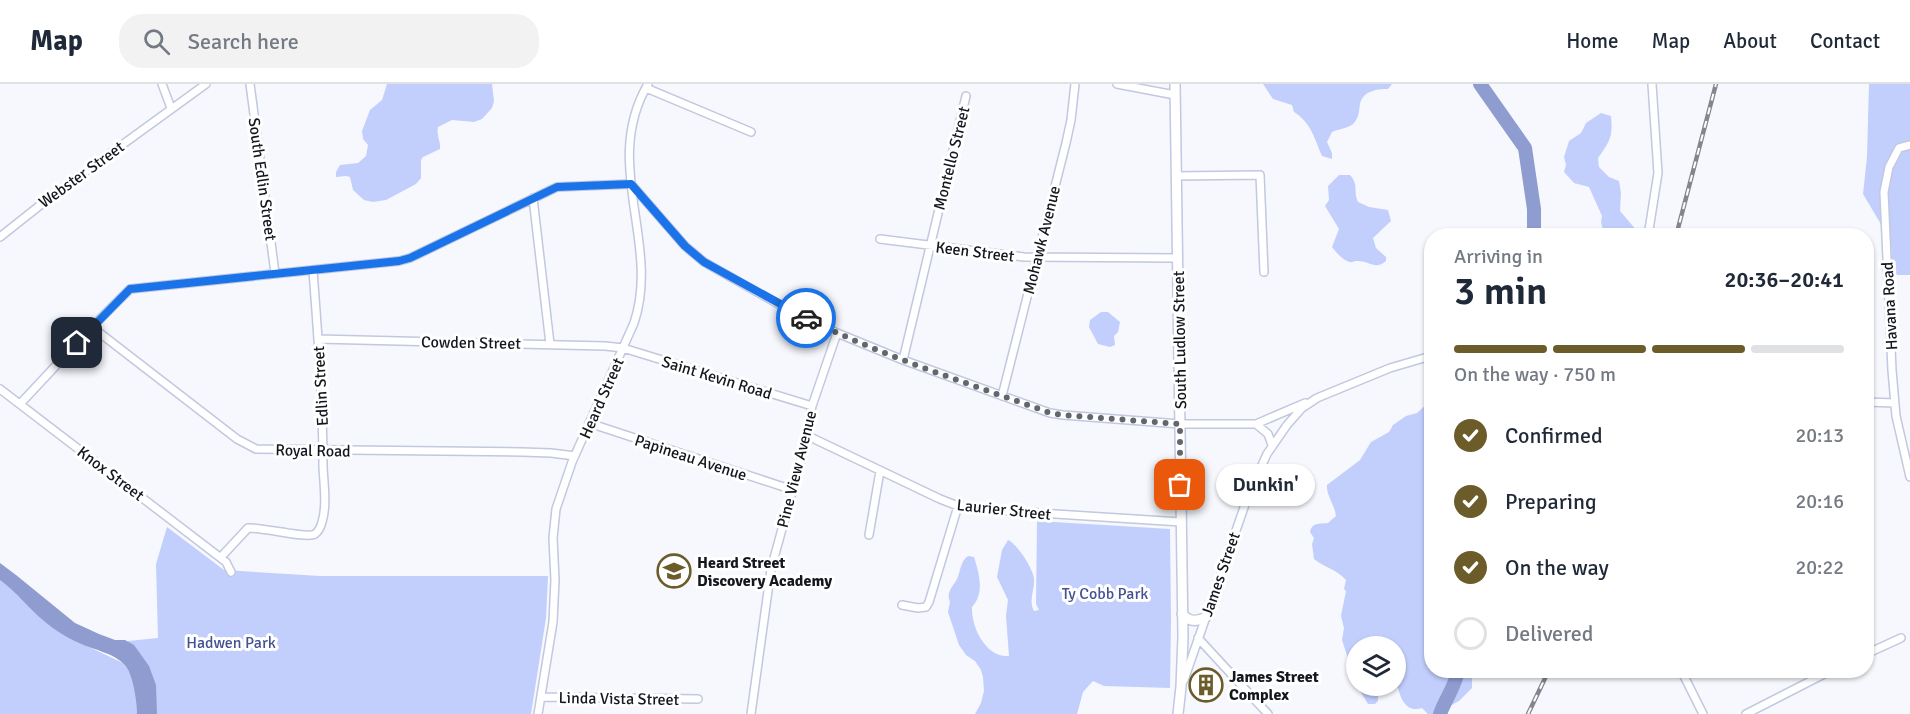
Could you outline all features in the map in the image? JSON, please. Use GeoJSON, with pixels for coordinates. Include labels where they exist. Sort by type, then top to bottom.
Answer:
{"type":"FeatureCollection","features":[{"type":"Feature","properties":{"kind":"main road","name":"South Ludlow Street"},"geometry":{"type":"LineString","coordinates":[[1175,84],[1181,687]]}},
{"type":"Feature","properties":{"kind":"main road"},"geometry":{"type":"LineString","coordinates":[[1182,614],[1191,620],[1206,617]]}},
{"type":"Feature","properties":{"kind":"main road","name":"James Street"},"geometry":{"type":"LineString","coordinates":[[1178,714],[1181,687]]}},
{"type":"Feature","properties":{"kind":"street"},"geometry":{"type":"LineString","coordinates":[[162,84],[171,108]]}},
{"type":"Feature","properties":{"kind":"street","name":"Webster Street"},"geometry":{"type":"LineString","coordinates":[[0,237],[21,218],[206,84]]}},
{"type":"Feature","properties":{"kind":"street","name":"South Edlin Street"},"geometry":{"type":"LineString","coordinates":[[250,84],[275,273]]}},
{"type":"Feature","properties":{"kind":"street","name":"Mohawk Avenue"},"geometry":{"type":"LineString","coordinates":[[1002,396],[1071,120],[1075,84]]}},
{"type":"Feature","properties":{"kind":"street"},"geometry":{"type":"LineString","coordinates":[[1117,84],[1175,95]]}},
{"type":"Feature","properties":{"kind":"street"},"geometry":{"type":"LineString","coordinates":[[1649,228],[1658,179],[1652,84]]}},
{"type":"Feature","properties":{"kind":"street"},"geometry":{"type":"LineString","coordinates":[[647,86],[751,132]]}},
{"type":"Feature","properties":{"kind":"street","name":"Heard Street"},"geometry":{"type":"LineString","coordinates":[[538,714],[553,622],[555,580],[553,538],[556,509],[575,456],[634,323],[642,292],[629,144],[631,124],[647,86]]}},
{"type":"Feature","properties":{"kind":"street","name":"Montello Street"},"geometry":{"type":"LineString","coordinates":[[903,360],[966,96]]}},
{"type":"Feature","properties":{"kind":"street","name":"Havana Road"},"geometry":{"type":"LineString","coordinates":[[1910,145],[1899,148],[1889,167],[1884,192],[1895,403],[1910,477]]}},
{"type":"Feature","properties":{"kind":"street"},"geometry":{"type":"LineString","coordinates":[[1176,176],[1260,175],[1264,272]]}},
{"type":"Feature","properties":{"kind":"street"},"geometry":{"type":"LineString","coordinates":[[20,404],[130,289],[399,261],[410,258],[557,187],[631,184],[685,246],[704,262],[789,310],[903,360],[1050,413],[1180,424],[1256,424],[1316,399]]}},
{"type":"Feature","properties":{"kind":"street"},"geometry":{"type":"LineString","coordinates":[[533,198],[550,344]]}},
{"type":"Feature","properties":{"kind":"street","name":"Keen Street"},"geometry":{"type":"LineString","coordinates":[[880,239],[1037,258],[1178,258]]}},
{"type":"Feature","properties":{"kind":"street","name":"Edlin Street"},"geometry":{"type":"LineString","coordinates":[[221,557],[248,528],[271,529],[304,536],[315,534],[322,523],[324,512],[323,450],[313,271]]}},
{"type":"Feature","properties":{"kind":"street","name":"Royal Road"},"geometry":{"type":"LineString","coordinates":[[92,327],[237,439],[256,448],[522,452],[575,456]]}},
{"type":"Feature","properties":{"kind":"street","name":"Pine View Avenue"},"geometry":{"type":"LineString","coordinates":[[750,714],[771,569],[793,490],[812,406],[837,333]]}},
{"type":"Feature","properties":{"kind":"street","name":"Cowden Street"},"geometry":{"type":"LineString","coordinates":[[318,339],[550,344],[623,348]]}},
{"type":"Feature","properties":{"kind":"street","name":"Saint Kevin Road"},"geometry":{"type":"LineString","coordinates":[[623,348],[812,406]]}},
{"type":"Feature","properties":{"kind":"street","name":"James Street"},"geometry":{"type":"LineString","coordinates":[[1181,687],[1248,495],[1272,445],[1292,418],[1316,399],[1390,368],[1424,358]]}},
{"type":"Feature","properties":{"kind":"street","name":"Knox Street"},"geometry":{"type":"LineString","coordinates":[[0,389],[221,557],[231,572]]}},
{"type":"Feature","properties":{"kind":"street"},"geometry":{"type":"LineString","coordinates":[[1874,402],[1895,403]]}},
{"type":"Feature","properties":{"kind":"street","name":"Papineau Avenue"},"geometry":{"type":"LineString","coordinates":[[589,423],[793,490]]}},
{"type":"Feature","properties":{"kind":"street"},"geometry":{"type":"LineString","coordinates":[[1256,424],[1268,434],[1272,445]]}},
{"type":"Feature","properties":{"kind":"street","name":"Laurier Street"},"geometry":{"type":"LineString","coordinates":[[806,435],[958,506],[1181,522]]}},
{"type":"Feature","properties":{"kind":"street"},"geometry":{"type":"LineString","coordinates":[[868,536],[880,471]]}},
{"type":"Feature","properties":{"kind":"street"},"geometry":{"type":"LineString","coordinates":[[902,605],[918,608],[926,607],[929,602],[958,506]]}},
{"type":"Feature","properties":{"kind":"street"},"geometry":{"type":"LineString","coordinates":[[1198,638],[1268,714]]}},
{"type":"Feature","properties":{"kind":"street"},"geometry":{"type":"LineString","coordinates":[[1874,650],[1901,638]]}},
{"type":"Feature","properties":{"kind":"street"},"geometry":{"type":"LineString","coordinates":[[1685,678],[1703,714]]}},
{"type":"Feature","properties":{"kind":"street"},"geometry":{"type":"LineString","coordinates":[[1746,714],[1816,678]]}},
{"type":"Feature","properties":{"kind":"street","name":"Linda Vista Street"},"geometry":{"type":"LineString","coordinates":[[541,697],[698,699]]}},
{"type":"Feature","properties":{"kind":"green space"},"geometry":{"type":"Polygon","coordinates":[[[387,84],[492,84],[494,101],[492,108],[482,119],[474,122],[452,120],[438,127],[440,149],[423,157],[421,178],[416,184],[386,200],[373,202],[364,200],[353,190],[350,177],[336,177],[336,172],[340,165],[358,163],[366,156],[368,145],[363,139],[362,131],[370,110],[382,100],[387,84]]]}},
{"type":"Feature","properties":{"kind":"green space"},"geometry":{"type":"Polygon","coordinates":[[[1263,84],[1392,84],[1388,89],[1375,90],[1364,96],[1354,123],[1332,132],[1327,142],[1332,159],[1322,156],[1311,131],[1300,116],[1294,112],[1292,105],[1273,99],[1263,84]]]}},
{"type":"Feature","properties":{"kind":"green space"},"geometry":{"type":"Polygon","coordinates":[[[1869,84],[1910,84],[1910,275],[1893,275],[1891,245],[1888,236],[1863,194],[1867,157],[1869,84]]]}},
{"type":"Feature","properties":{"kind":"green space"},"geometry":{"type":"Polygon","coordinates":[[[1601,113],[1611,116],[1611,134],[1598,158],[1599,167],[1609,177],[1619,181],[1620,211],[1635,228],[1602,228],[1602,216],[1589,187],[1574,183],[1564,172],[1566,165],[1564,157],[1569,141],[1581,133],[1586,123],[1601,113]]]}},
{"type":"Feature","properties":{"kind":"green space"},"geometry":{"type":"Polygon","coordinates":[[[1339,175],[1350,175],[1353,179],[1358,202],[1369,207],[1388,210],[1391,221],[1373,238],[1376,248],[1386,257],[1386,261],[1382,264],[1349,262],[1332,247],[1339,229],[1325,206],[1329,200],[1328,186],[1339,175]]]}},
{"type":"Feature","properties":{"kind":"green space"},"geometry":{"type":"Polygon","coordinates":[[[1101,312],[1108,312],[1120,322],[1118,332],[1114,336],[1115,345],[1110,347],[1098,344],[1089,327],[1090,320],[1101,312]]]}},
{"type":"Feature","properties":{"kind":"green space"},"geometry":{"type":"Polygon","coordinates":[[[1424,406],[1424,678],[1472,678],[1472,688],[1459,701],[1448,707],[1443,714],[1428,714],[1422,708],[1412,709],[1401,697],[1406,696],[1406,636],[1346,636],[1346,652],[1342,640],[1344,628],[1341,616],[1346,580],[1314,559],[1312,544],[1314,538],[1310,532],[1314,525],[1328,523],[1336,516],[1327,485],[1360,460],[1371,442],[1389,432],[1393,425],[1406,416],[1417,413],[1424,406]]]}},
{"type":"Feature","properties":{"kind":"green space","name":"Ty Cobb Park"},"geometry":{"type":"Polygon","coordinates":[[[1037,521],[1170,529],[1170,688],[1104,686],[1093,681],[1083,692],[1077,714],[975,714],[984,691],[983,677],[975,661],[966,655],[959,645],[948,612],[949,593],[963,561],[968,556],[974,557],[980,583],[978,596],[972,607],[977,632],[993,652],[1009,656],[1006,616],[1008,600],[997,577],[1002,550],[1008,540],[1012,542],[1028,563],[1034,579],[1032,607],[1034,611],[1039,610],[1036,604],[1037,521]]]}},
{"type":"Feature","properties":{"kind":"green space","name":"Hadwen Park"},"geometry":{"type":"Polygon","coordinates":[[[167,527],[224,570],[320,576],[548,576],[546,618],[531,714],[0,714],[0,578],[87,646],[125,664],[128,641],[158,638],[156,564],[167,527]]]}},
{"type":"Feature","properties":{"kind":"green space"},"geometry":{"type":"Polygon","coordinates":[[[1363,696],[1378,696],[1375,704],[1368,704],[1363,696]]]}},
{"type":"Feature","properties":{"kind":"shaded area"},"geometry":{"type":"Polygon","coordinates":[[[0,563],[75,623],[115,640],[125,640],[134,645],[149,666],[156,685],[157,714],[137,714],[132,681],[125,665],[110,655],[70,639],[48,624],[0,580],[0,563]]]}},
{"type":"Feature","properties":{"kind":"waterway"},"geometry":{"type":"LineString","coordinates":[[1480,84],[1525,148],[1534,209],[1534,228]]}},
{"type":"Feature","properties":{"kind":"waterway"},"geometry":{"type":"LineString","coordinates":[[1440,714],[1456,678]]}},
{"type":"Feature","properties":{"kind":"railway"},"geometry":{"type":"LineString","coordinates":[[1678,228],[1716,84]]}},
{"type":"Feature","properties":{"kind":"railway"},"geometry":{"type":"LineString","coordinates":[[1528,714],[1545,678]]}},
{"type":"Feature","properties":{"kind":"way so far"},"geometry":{"type":"LineString","coordinates":[[806,318],[903,360],[1050,413],[1180,424],[1180,485]]}},
{"type":"Feature","properties":{"kind":"place","name":"Dunkin'"},"geometry":{"type":"Point","coordinates":[1180,485]}},
{"type":"Feature","properties":{"kind":"place","name":"Heard Street Discovery Academy"},"geometry":{"type":"Point","coordinates":[674,571]}},
{"type":"Feature","properties":{"kind":"place","name":"James Street Complex"},"geometry":{"type":"Point","coordinates":[1206,685]}},
{"type":"Feature","properties":{"kind":"route"},"geometry":{"type":"LineString","coordinates":[[77,343],[130,289],[399,261],[410,258],[557,187],[580,185],[631,184],[685,246],[704,262],[806,318]]}}]}
